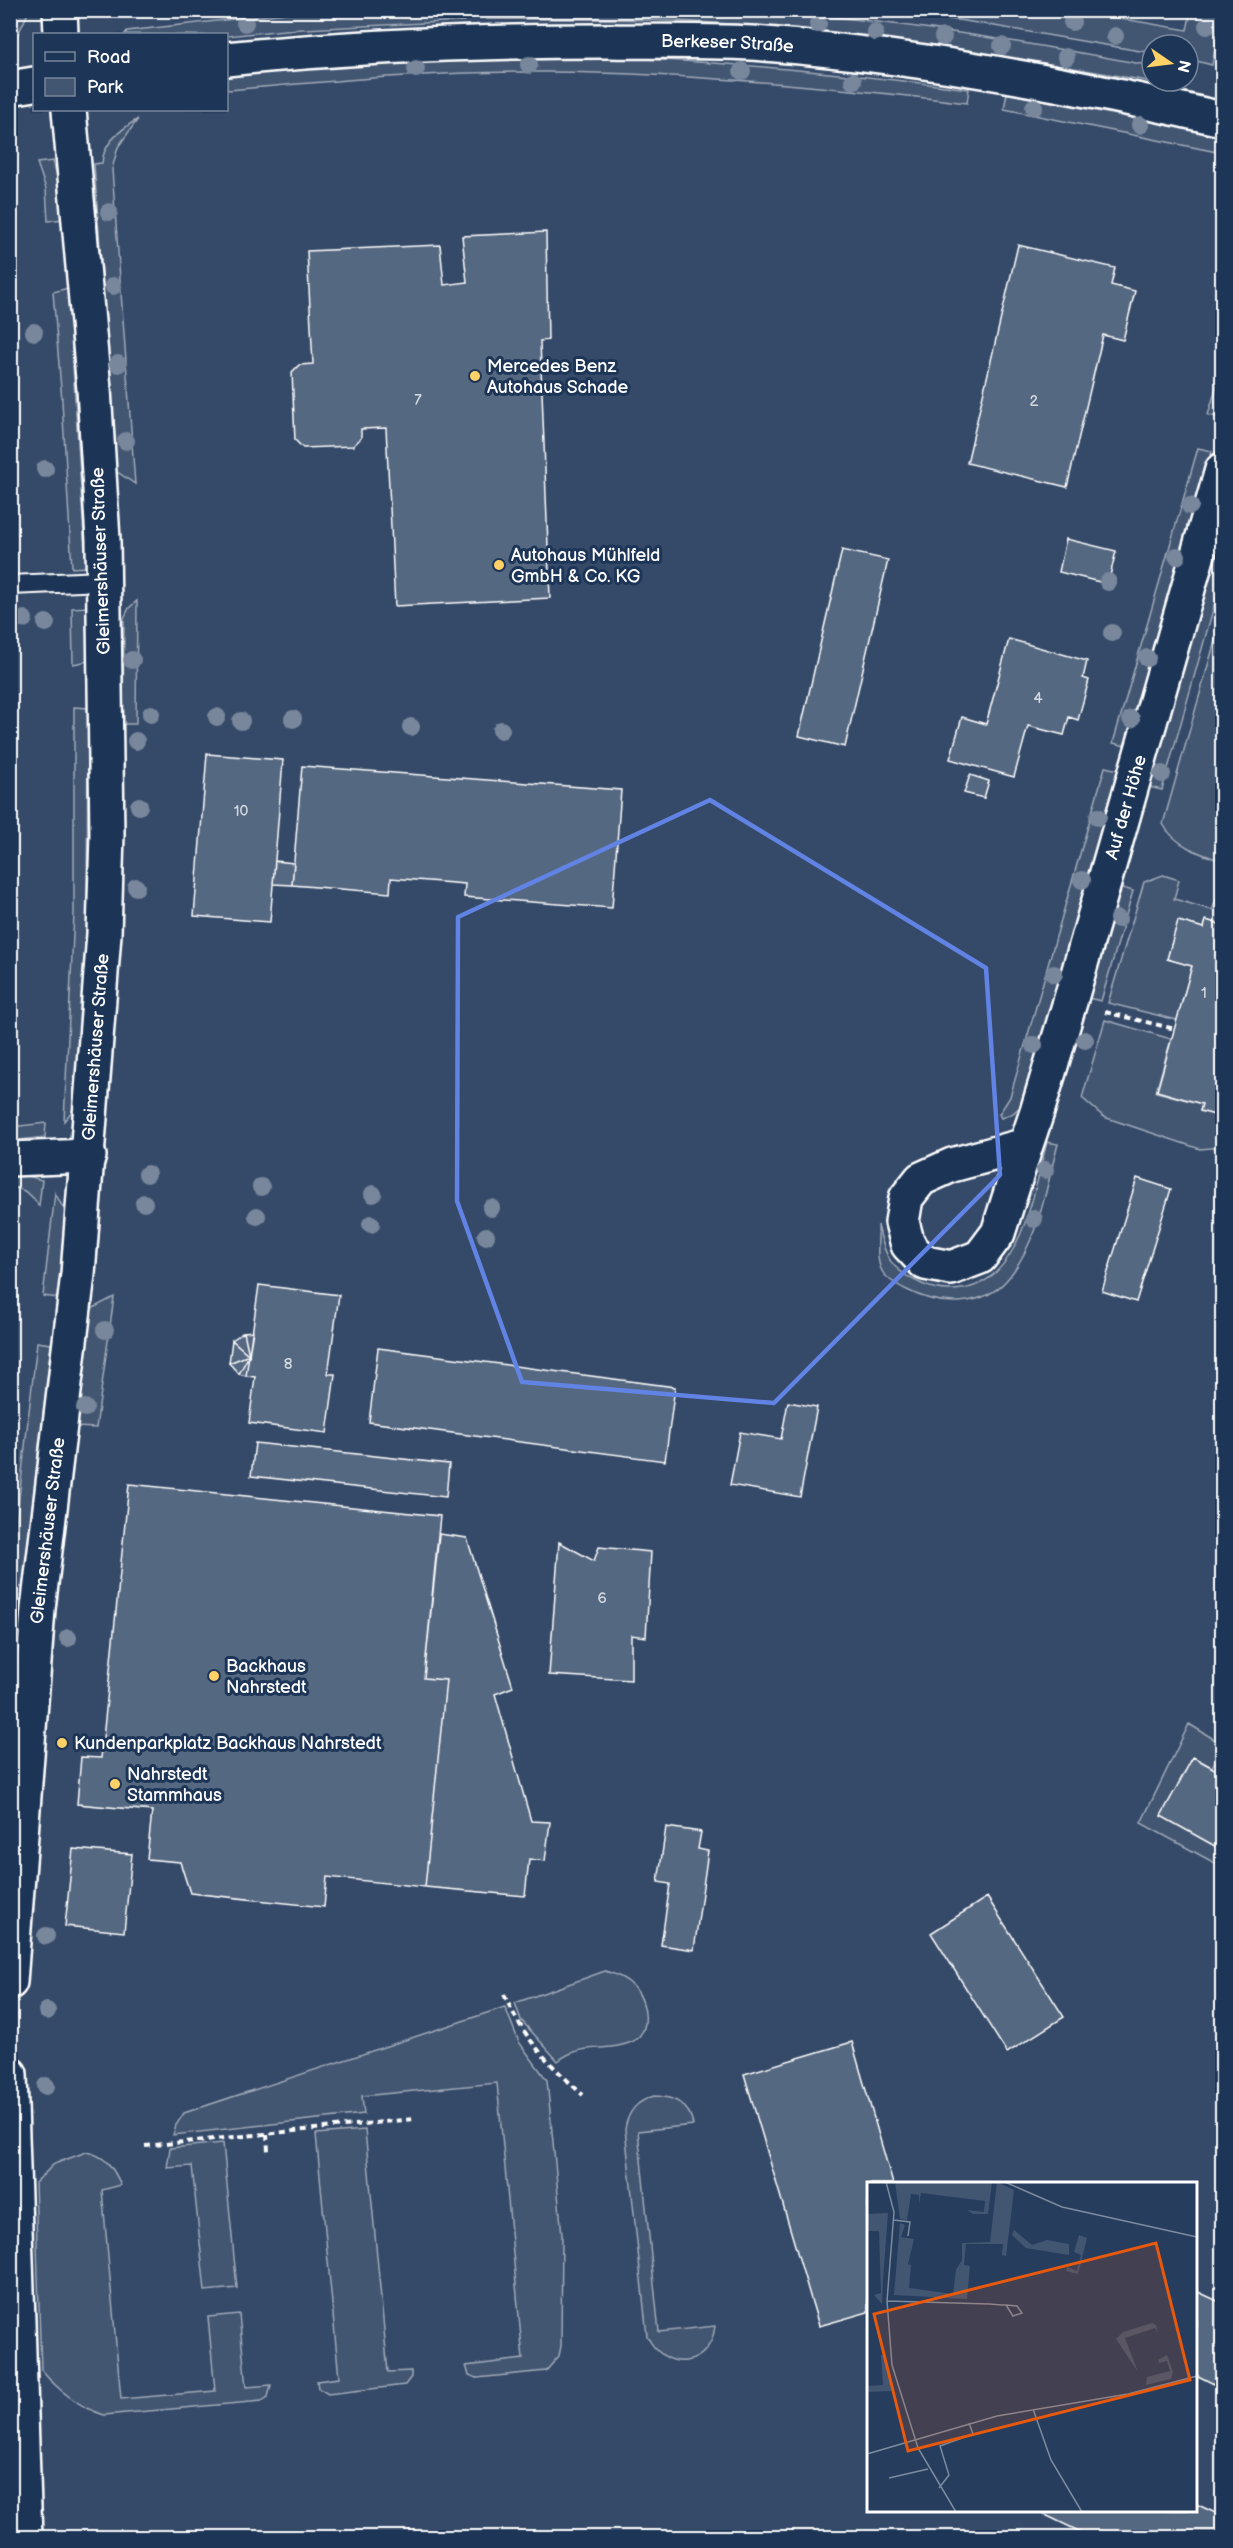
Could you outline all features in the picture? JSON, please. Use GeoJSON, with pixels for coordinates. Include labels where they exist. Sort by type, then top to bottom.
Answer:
{"type":"FeatureCollection","features":[{"type":"Feature","properties":{"kind":"street"},"geometry":{"type":"LineString","coordinates":[[60,10],[62,33]]}},
{"type":"Feature","properties":{"kind":"street","name":"Berkeser Straße"},"geometry":{"type":"LineString","coordinates":[[228,58],[321,50],[473,42],[764,44],[990,72],[1137,99],[1222,119]]}},
{"type":"Feature","properties":{"kind":"street"},"geometry":{"type":"LineString","coordinates":[[10,88],[33,84]]}},
{"type":"Feature","properties":{"kind":"street","name":"Gleimershäuser Straße"},"geometry":{"type":"LineString","coordinates":[[10,1982],[38,1610],[73,1322],[104,934],[106,856],[103,540],[93,378],[69,111]]}},
{"type":"Feature","properties":{"kind":"street","name":"Auf der Höhe"},"geometry":{"type":"LineString","coordinates":[[1026,1144],[1070,1002],[1222,470]]}},
{"type":"Feature","properties":{"kind":"street"},"geometry":{"type":"LineString","coordinates":[[10,1159],[88,1156]]}},
{"type":"Feature","properties":{"kind":"street"},"geometry":{"type":"LineString","coordinates":[[10,2074],[25,2538]]}},
{"type":"Feature","properties":{"kind":"lane"},"geometry":{"type":"LineString","coordinates":[[10,585],[103,580]]}},
{"type":"Feature","properties":{"kind":"path"},"geometry":{"type":"LineString","coordinates":[[1070,1002],[1174,1029]]}},
{"type":"Feature","properties":{"kind":"path"},"geometry":{"type":"LineString","coordinates":[[504,1994],[516,2021],[548,2064],[583,2095]]}},
{"type":"Feature","properties":{"kind":"path"},"geometry":{"type":"LineString","coordinates":[[145,2146],[414,2119]]}},
{"type":"Feature","properties":{"kind":"path"},"geometry":{"type":"LineString","coordinates":[[267,2133],[268,2151]]}},
{"type":"Feature","properties":{"kind":"highlighted area"},"geometry":{"type":"Polygon","coordinates":[[[710,800],[986,968],[1000,1175],[774,1403],[522,1382],[457,1201],[458,917],[710,800]]]}},
{"type":"Feature","properties":{"kind":"shaded area"},"geometry":{"type":"Polygon","coordinates":[[[11,11],[1222,11],[1222,2537],[11,2538],[11,11]]]}},
{"type":"Feature","properties":{"kind":"green space"},"geometry":{"type":"Polygon","coordinates":[[[313,10],[465,11],[464,21],[285,30],[228,36],[228,33],[126,33],[127,31],[313,10]]]}},
{"type":"Feature","properties":{"kind":"green space"},"geometry":{"type":"Polygon","coordinates":[[[487,10],[751,10],[802,14],[902,25],[1140,64],[1140,80],[1052,64],[839,34],[670,21],[487,19],[487,10]]]}},
{"type":"Feature","properties":{"kind":"green space"},"geometry":{"type":"Polygon","coordinates":[[[11,11],[29,11],[18,34],[11,35],[11,11]]]}},
{"type":"Feature","properties":{"kind":"green space"},"geometry":{"type":"Polygon","coordinates":[[[881,11],[1077,11],[1187,30],[1191,11],[1217,11],[1220,20],[1212,65],[1200,62],[1200,33],[1140,33],[1140,51],[965,21],[881,11]]]}},
{"type":"Feature","properties":{"kind":"green space"},"geometry":{"type":"Polygon","coordinates":[[[596,57],[690,61],[783,68],[969,89],[967,103],[756,82],[651,75],[505,72],[346,80],[228,90],[228,75],[319,66],[504,58],[596,57]]]}},
{"type":"Feature","properties":{"kind":"green space"},"geometry":{"type":"Polygon","coordinates":[[[1007,93],[1222,136],[1222,153],[1004,109],[1007,93]]]}},
{"type":"Feature","properties":{"kind":"green space"},"geometry":{"type":"Polygon","coordinates":[[[138,119],[118,147],[112,169],[135,484],[116,471],[94,164],[102,163],[109,143],[125,127],[138,119]]]}},
{"type":"Feature","properties":{"kind":"green space"},"geometry":{"type":"Polygon","coordinates":[[[53,161],[61,191],[63,219],[48,221],[46,189],[37,163],[53,161]]]}},
{"type":"Feature","properties":{"kind":"green space"},"geometry":{"type":"Polygon","coordinates":[[[68,288],[86,567],[72,568],[53,292],[68,288]]]}},
{"type":"Feature","properties":{"kind":"green space"},"geometry":{"type":"Polygon","coordinates":[[[1222,368],[1222,413],[1221,418],[1208,415],[1222,368]]]}},
{"type":"Feature","properties":{"kind":"green space"},"geometry":{"type":"Polygon","coordinates":[[[1198,448],[1212,451],[1126,746],[1113,743],[1198,448]]]}},
{"type":"Feature","properties":{"kind":"green space"},"geometry":{"type":"Polygon","coordinates":[[[1222,529],[1222,578],[1162,790],[1149,787],[1222,529]]]}},
{"type":"Feature","properties":{"kind":"green space"},"geometry":{"type":"Polygon","coordinates":[[[137,601],[136,724],[123,724],[124,618],[129,608],[137,601]]]}},
{"type":"Feature","properties":{"kind":"green space"},"geometry":{"type":"Polygon","coordinates":[[[88,607],[89,661],[73,664],[72,608],[88,607]]]}},
{"type":"Feature","properties":{"kind":"green space"},"geometry":{"type":"Polygon","coordinates":[[[1222,616],[1222,861],[1197,852],[1181,843],[1163,824],[1222,616]]]}},
{"type":"Feature","properties":{"kind":"green space"},"geometry":{"type":"Polygon","coordinates":[[[74,707],[88,708],[87,915],[78,1093],[74,1109],[64,1121],[74,914],[74,707]]]}},
{"type":"Feature","properties":{"kind":"green space"},"geometry":{"type":"Polygon","coordinates":[[[1105,767],[1119,770],[1023,1104],[1012,1114],[1001,1118],[999,1114],[1010,1097],[1105,767]]]}},
{"type":"Feature","properties":{"kind":"green space"},"geometry":{"type":"Polygon","coordinates":[[[1163,875],[1179,880],[1174,899],[1212,910],[1219,892],[1222,893],[1222,925],[1206,920],[1204,928],[1178,921],[1167,959],[1192,966],[1177,1020],[1108,1003],[1144,882],[1163,875]]]}},
{"type":"Feature","properties":{"kind":"green space"},"geometry":{"type":"Polygon","coordinates":[[[1119,887],[1133,891],[1101,1001],[1088,998],[1119,887]]]}},
{"type":"Feature","properties":{"kind":"green space"},"geometry":{"type":"Polygon","coordinates":[[[1105,1020],[1171,1039],[1156,1092],[1202,1104],[1200,1111],[1222,1117],[1222,1147],[1200,1149],[1104,1117],[1082,1098],[1105,1020]]]}},
{"type":"Feature","properties":{"kind":"green space"},"geometry":{"type":"Polygon","coordinates":[[[46,1123],[45,1137],[11,1141],[11,1127],[46,1123]]]}},
{"type":"Feature","properties":{"kind":"green space"},"geometry":{"type":"Polygon","coordinates":[[[1047,1142],[1058,1144],[1035,1230],[1020,1262],[1000,1287],[975,1299],[948,1302],[920,1296],[884,1274],[879,1261],[878,1225],[883,1246],[891,1262],[903,1274],[927,1286],[942,1290],[962,1289],[982,1282],[999,1269],[1012,1251],[1022,1230],[1047,1142]]]}},
{"type":"Feature","properties":{"kind":"green space"},"geometry":{"type":"Polygon","coordinates":[[[10,1175],[24,1175],[42,1180],[39,1206],[28,1193],[11,1187],[10,1175]]]}},
{"type":"Feature","properties":{"kind":"green space"},"geometry":{"type":"Polygon","coordinates":[[[55,1193],[66,1213],[58,1298],[43,1296],[55,1193]]]}},
{"type":"Feature","properties":{"kind":"green space"},"geometry":{"type":"Polygon","coordinates":[[[114,1297],[96,1428],[75,1427],[91,1309],[114,1297]]]}},
{"type":"Feature","properties":{"kind":"green space"},"geometry":{"type":"Polygon","coordinates":[[[37,1342],[51,1344],[23,1587],[11,1587],[11,1568],[37,1342]]]}},
{"type":"Feature","properties":{"kind":"green space"},"geometry":{"type":"Polygon","coordinates":[[[10,1626],[18,1626],[11,1708],[10,1626]]]}},
{"type":"Feature","properties":{"kind":"green space"},"geometry":{"type":"Polygon","coordinates":[[[1189,1724],[1222,1744],[1222,1747],[1212,1767],[1193,1757],[1161,1816],[1222,1850],[1222,1867],[1141,1823],[1189,1724]]]}},
{"type":"Feature","properties":{"kind":"green space"},"geometry":{"type":"Polygon","coordinates":[[[605,1971],[624,1979],[639,1993],[645,2017],[642,2032],[637,2039],[629,2043],[577,2051],[558,2061],[521,2020],[515,2003],[605,1971]]]}},
{"type":"Feature","properties":{"kind":"green space"},"geometry":{"type":"Polygon","coordinates":[[[505,2007],[519,2042],[547,2080],[562,2235],[561,2346],[559,2356],[546,2371],[477,2378],[469,2375],[466,2366],[523,2359],[497,2083],[362,2096],[364,2114],[173,2135],[184,2113],[505,2007]]]}},
{"type":"Feature","properties":{"kind":"green space"},"geometry":{"type":"Polygon","coordinates":[[[654,2096],[680,2103],[688,2112],[693,2125],[638,2131],[659,2332],[715,2326],[705,2351],[696,2358],[686,2361],[665,2356],[655,2348],[647,2336],[625,2129],[628,2117],[634,2108],[654,2096]]]}},
{"type":"Feature","properties":{"kind":"green space"},"geometry":{"type":"Polygon","coordinates":[[[365,2130],[388,2372],[411,2371],[411,2377],[405,2385],[328,2394],[318,2388],[317,2381],[339,2378],[316,2134],[365,2130]]]}},
{"type":"Feature","properties":{"kind":"green space"},"geometry":{"type":"Polygon","coordinates":[[[223,2143],[237,2288],[205,2291],[192,2166],[167,2168],[170,2148],[223,2143]]]}},
{"type":"Feature","properties":{"kind":"green space"},"geometry":{"type":"Polygon","coordinates":[[[86,2152],[108,2163],[121,2185],[102,2190],[121,2399],[215,2391],[208,2317],[239,2314],[246,2387],[271,2385],[268,2397],[262,2401],[104,2415],[86,2408],[70,2397],[41,2370],[35,2183],[54,2164],[86,2152]]]}},
{"type":"Feature","properties":{"kind":"building"},"geometry":{"type":"Polygon","coordinates":[[[546,232],[548,340],[540,341],[550,598],[395,606],[386,428],[361,429],[361,438],[353,446],[303,448],[295,440],[292,372],[299,365],[313,364],[307,251],[440,245],[444,285],[467,282],[462,236],[546,232]]]}},
{"type":"Feature","properties":{"kind":"building"},"geometry":{"type":"Polygon","coordinates":[[[1018,245],[1115,268],[1111,285],[1135,291],[1123,340],[1103,335],[1067,487],[967,463],[1018,245]]]}},
{"type":"Feature","properties":{"kind":"building"},"geometry":{"type":"Polygon","coordinates":[[[1066,539],[1116,551],[1108,584],[1059,572],[1066,539]]]}},
{"type":"Feature","properties":{"kind":"building"},"geometry":{"type":"Polygon","coordinates":[[[842,550],[888,560],[845,747],[799,736],[842,550]]]}},
{"type":"Feature","properties":{"kind":"building"},"geometry":{"type":"Polygon","coordinates":[[[1009,639],[1087,661],[1083,678],[1089,680],[1078,720],[1069,717],[1064,735],[1028,726],[1014,777],[950,759],[962,717],[986,724],[1009,639]]]}},
{"type":"Feature","properties":{"kind":"building"},"geometry":{"type":"Polygon","coordinates":[[[207,754],[283,760],[270,922],[194,916],[207,754]]]}},
{"type":"Feature","properties":{"kind":"building"},"geometry":{"type":"Polygon","coordinates":[[[302,766],[621,790],[612,908],[464,897],[465,884],[391,878],[390,893],[292,885],[302,766]]]}},
{"type":"Feature","properties":{"kind":"building"},"geometry":{"type":"Polygon","coordinates":[[[970,775],[989,781],[984,798],[964,793],[970,775]]]}},
{"type":"Feature","properties":{"kind":"building"},"geometry":{"type":"Polygon","coordinates":[[[275,861],[294,863],[292,885],[273,884],[275,861]]]}},
{"type":"Feature","properties":{"kind":"building"},"geometry":{"type":"Polygon","coordinates":[[[1206,920],[1222,925],[1222,1117],[1200,1111],[1202,1104],[1157,1091],[1192,966],[1167,959],[1178,921],[1204,928],[1206,920]]]}},
{"type":"Feature","properties":{"kind":"building"},"geometry":{"type":"Polygon","coordinates":[[[1137,1178],[1171,1189],[1136,1302],[1102,1291],[1137,1178]]]}},
{"type":"Feature","properties":{"kind":"building"},"geometry":{"type":"Polygon","coordinates":[[[259,1285],[339,1295],[328,1374],[335,1374],[327,1433],[249,1423],[255,1377],[246,1376],[259,1285]]]}},
{"type":"Feature","properties":{"kind":"building"},"geometry":{"type":"Polygon","coordinates":[[[253,1331],[249,1355],[244,1332],[253,1331]]]}},
{"type":"Feature","properties":{"kind":"building"},"geometry":{"type":"Polygon","coordinates":[[[244,1332],[249,1355],[232,1340],[244,1332]]]}},
{"type":"Feature","properties":{"kind":"building"},"geometry":{"type":"Polygon","coordinates":[[[232,1340],[249,1355],[229,1363],[232,1340]]]}},
{"type":"Feature","properties":{"kind":"building"},"geometry":{"type":"Polygon","coordinates":[[[378,1348],[675,1387],[665,1461],[369,1422],[378,1348]]]}},
{"type":"Feature","properties":{"kind":"building"},"geometry":{"type":"Polygon","coordinates":[[[249,1355],[246,1376],[239,1374],[249,1355]]]}},
{"type":"Feature","properties":{"kind":"building"},"geometry":{"type":"Polygon","coordinates":[[[249,1355],[239,1374],[229,1363],[249,1355]]]}},
{"type":"Feature","properties":{"kind":"building"},"geometry":{"type":"Polygon","coordinates":[[[788,1402],[817,1407],[800,1497],[730,1485],[740,1432],[781,1439],[788,1402]]]}},
{"type":"Feature","properties":{"kind":"building"},"geometry":{"type":"Polygon","coordinates":[[[255,1443],[449,1464],[446,1497],[251,1476],[255,1443]]]}},
{"type":"Feature","properties":{"kind":"building"},"geometry":{"type":"Polygon","coordinates":[[[129,1484],[440,1516],[424,1678],[446,1680],[425,1887],[327,1877],[324,1907],[190,1893],[180,1862],[147,1859],[152,1811],[77,1804],[81,1757],[101,1758],[129,1484]]]}},
{"type":"Feature","properties":{"kind":"building"},"geometry":{"type":"Polygon","coordinates":[[[439,1534],[467,1538],[513,1687],[495,1694],[531,1821],[550,1822],[545,1861],[529,1859],[525,1896],[425,1887],[446,1680],[424,1678],[439,1534]]]}},
{"type":"Feature","properties":{"kind":"building"},"geometry":{"type":"Polygon","coordinates":[[[559,1542],[594,1561],[599,1547],[651,1552],[646,1637],[631,1635],[631,1680],[549,1675],[559,1542]]]}},
{"type":"Feature","properties":{"kind":"building"},"geometry":{"type":"Polygon","coordinates":[[[1193,1757],[1222,1773],[1222,1850],[1161,1816],[1193,1757]]]}},
{"type":"Feature","properties":{"kind":"building"},"geometry":{"type":"Polygon","coordinates":[[[666,1827],[701,1832],[698,1849],[708,1851],[694,1950],[661,1945],[670,1884],[658,1882],[666,1827]]]}},
{"type":"Feature","properties":{"kind":"building"},"geometry":{"type":"Polygon","coordinates":[[[73,1849],[132,1854],[124,1932],[65,1926],[73,1849]]]}},
{"type":"Feature","properties":{"kind":"building"},"geometry":{"type":"Polygon","coordinates":[[[987,1897],[1064,2017],[1007,2053],[931,1933],[987,1897]]]}},
{"type":"Feature","properties":{"kind":"building"},"geometry":{"type":"Polygon","coordinates":[[[852,2042],[892,2182],[867,2182],[867,2312],[819,2326],[744,2074],[852,2042]]]}},
{"type":"Feature","properties":{"kind":"building"},"geometry":{"type":"Polygon","coordinates":[[[1197,2291],[1222,2303],[1222,2388],[1197,2376],[1197,2291]]]}},
{"type":"Feature","properties":{"kind":"building"},"geometry":{"type":"Polygon","coordinates":[[[1197,2504],[1222,2516],[1222,2538],[1093,2538],[1039,2512],[1197,2512],[1197,2504]]]}},
{"type":"Feature","properties":{"kind":"building"},"geometry":{"type":"Polygon","coordinates":[[[190,2531],[191,2538],[128,2538],[128,2536],[190,2531]]]}},
{"type":"Feature","properties":{"kind":"place","name":"Mercedes Benz Autohaus Schade"},"geometry":{"type":"Point","coordinates":[475,376]}},
{"type":"Feature","properties":{"kind":"place","name":"Autohaus Mühlfeld GmbH & Co. KG"},"geometry":{"type":"Point","coordinates":[499,565]}},
{"type":"Feature","properties":{"kind":"place","name":"Backhaus Nahrstedt"},"geometry":{"type":"Point","coordinates":[214,1676]}},
{"type":"Feature","properties":{"kind":"place","name":"Kundenparkplatz Backhaus Nahrstedt"},"geometry":{"type":"Point","coordinates":[62,1743]}},
{"type":"Feature","properties":{"kind":"place","name":"Nahrstedt Stammhaus"},"geometry":{"type":"Point","coordinates":[115,1784]}}]}
